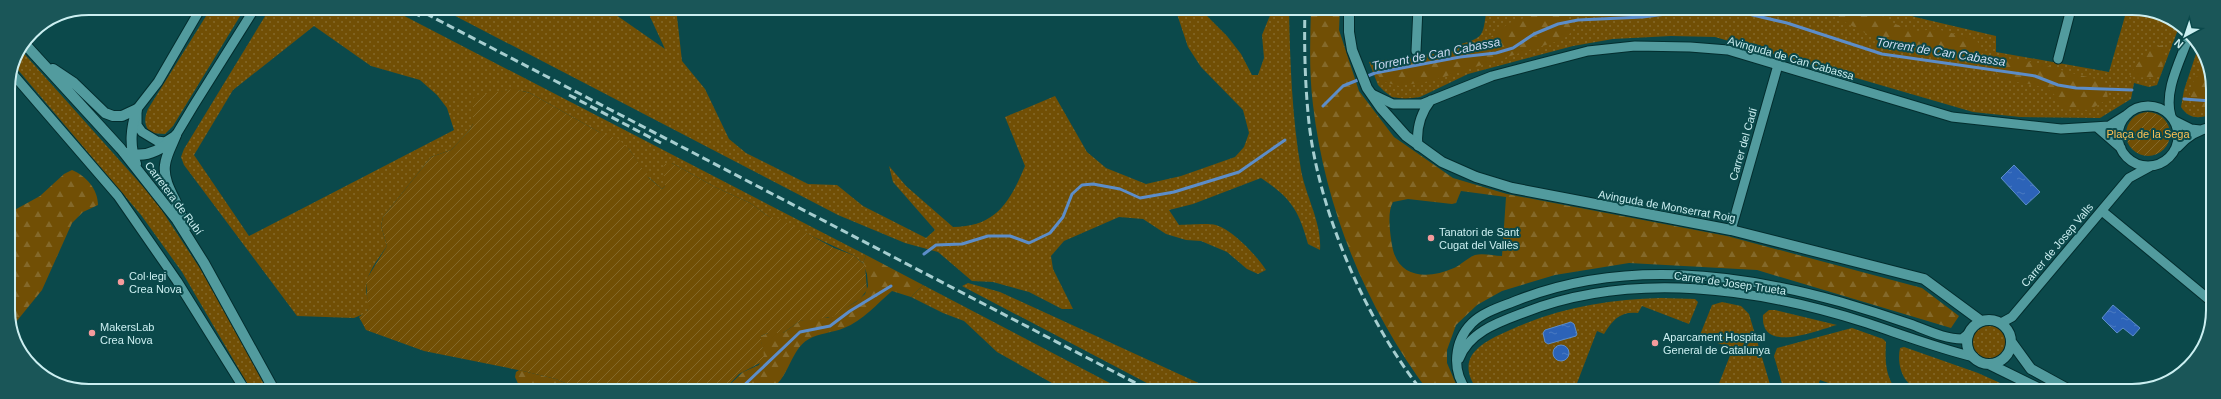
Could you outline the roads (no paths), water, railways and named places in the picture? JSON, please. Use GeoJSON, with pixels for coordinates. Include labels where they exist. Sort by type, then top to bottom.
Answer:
{"type":"FeatureCollection","features":[{"type":"Feature","properties":{"kind":"street"},"geometry":{"type":"LineString","coordinates":[[139,172],[133,154],[133,124],[137,109],[158,82],[197,15]]}},
{"type":"Feature","properties":{"kind":"street"},"geometry":{"type":"LineString","coordinates":[[186,232],[184,219],[166,180],[165,166],[176,135],[251,15]]}},
{"type":"Feature","properties":{"kind":"street","name":"Avinguda de Monserrat Roig"},"geometry":{"type":"LineString","coordinates":[[1349,15],[1349,32],[1357,64],[1370,91],[1391,119],[1418,146],[1442,162],[1492,183],[1583,203],[1731,230],[1924,279],[1981,322]]}},
{"type":"Feature","properties":{"kind":"street"},"geometry":{"type":"LineString","coordinates":[[1416,51],[1418,15]]}},
{"type":"Feature","properties":{"kind":"street"},"geometry":{"type":"LineString","coordinates":[[2058,59],[2069,15]]}},
{"type":"Feature","properties":{"kind":"street"},"geometry":{"type":"LineString","coordinates":[[2176,150],[2179,136],[2168,99],[2170,87],[2188,40]]}},
{"type":"Feature","properties":{"kind":"street","name":"Avinguda de Can Cabassa"},"geometry":{"type":"LineString","coordinates":[[1370,91],[1393,104],[1422,104],[1492,76],[1588,51],[1635,46],[1690,47],[1728,50],[1952,117],[2061,129],[2098,128],[2109,126],[2128,114]]}},
{"type":"Feature","properties":{"kind":"street","name":"Carretera de Rubí"},"geometry":{"type":"LineString","coordinates":[[28,47],[121,149],[186,232],[271,384]]}},
{"type":"Feature","properties":{"kind":"street"},"geometry":{"type":"LineString","coordinates":[[43,63],[74,83],[105,113],[113,116],[122,116],[137,109]]}},
{"type":"Feature","properties":{"kind":"street","name":"Carrer del Cadí"},"geometry":{"type":"LineString","coordinates":[[1731,230],[1778,65]]}},
{"type":"Feature","properties":{"kind":"street"},"geometry":{"type":"LineString","coordinates":[[16,77],[118,196],[177,281],[241,384]]}},
{"type":"Feature","properties":{"kind":"street"},"geometry":{"type":"LineString","coordinates":[[2151,106],[2160,100],[2170,87]]}},
{"type":"Feature","properties":{"kind":"street"},"geometry":{"type":"LineString","coordinates":[[1418,146],[1417,127],[1425,108],[1432,99]]}},
{"type":"Feature","properties":{"kind":"street"},"geometry":{"type":"LineString","coordinates":[[2122,150],[2118,137],[2119,128],[2128,114],[2137,108],[2151,106],[2162,108],[2173,119],[2191,129],[2206,130]]}},
{"type":"Feature","properties":{"kind":"street"},"geometry":{"type":"LineString","coordinates":[[137,109],[138,125],[142,132],[150,138],[165,142],[176,135]]}},
{"type":"Feature","properties":{"kind":"street"},"geometry":{"type":"LineString","coordinates":[[2098,128],[2122,150],[2129,159],[2136,163],[2151,166],[2162,163],[2189,136],[2206,130]]}},
{"type":"Feature","properties":{"kind":"street"},"geometry":{"type":"LineString","coordinates":[[121,149],[133,154],[146,155],[158,150],[176,135]]}},
{"type":"Feature","properties":{"kind":"street"},"geometry":{"type":"LineString","coordinates":[[2129,159],[2129,178]]}},
{"type":"Feature","properties":{"kind":"street","name":"Carrer de Josep Valls"},"geometry":{"type":"LineString","coordinates":[[2001,323],[2012,317],[2129,178],[2151,166]]}},
{"type":"Feature","properties":{"kind":"street"},"geometry":{"type":"LineString","coordinates":[[2102,211],[2206,297]]}},
{"type":"Feature","properties":{"kind":"street","name":"Carrer de Josep Trueta"},"geometry":{"type":"LineString","coordinates":[[1458,362],[1456,350],[1467,328],[1474,320],[1496,309],[1532,294],[1574,283],[1653,274],[1683,274],[1739,281],[1810,294],[1870,310],[1947,337],[1962,339],[1968,334]]}},
{"type":"Feature","properties":{"kind":"street","name":"Carrer de Josep Trueta"},"geometry":{"type":"LineString","coordinates":[[1458,362],[1461,352],[1471,340],[1481,332],[1502,321],[1537,307],[1577,296],[1654,287],[1682,287],[1737,294],[1807,307],[1867,323],[1942,350],[1974,358]]}},
{"type":"Feature","properties":{"kind":"street"},"geometry":{"type":"LineString","coordinates":[[2030,384],[1990,364],[1978,361],[1974,358],[1967,344],[1968,334],[1971,329],[1981,322],[1989,320],[2001,323],[2009,331],[2012,343],[2031,369],[2058,384]]}},
{"type":"Feature","properties":{"kind":"street"},"geometry":{"type":"LineString","coordinates":[[1990,364],[1996,363],[2007,355],[2012,343]]}},
{"type":"Feature","properties":{"kind":"street"},"geometry":{"type":"LineString","coordinates":[[1458,362],[1458,375],[1463,384]]}},
{"type":"Feature","properties":{"kind":"water"},"geometry":{"type":"Polygon","coordinates":[[[2014,165],[2040,192],[2026,205],[2001,178],[2014,165]]]}},
{"type":"Feature","properties":{"kind":"water"},"geometry":{"type":"Polygon","coordinates":[[[2113,305],[2140,328],[2133,336],[2123,328],[2117,333],[2102,318],[2113,305]]]}},
{"type":"Feature","properties":{"kind":"water"},"geometry":{"type":"Polygon","coordinates":[[[1571,322],[1574,324],[1577,334],[1576,336],[1548,344],[1545,342],[1543,333],[1545,330],[1571,322]]]}},
{"type":"Feature","properties":{"kind":"water"},"geometry":{"type":"Polygon","coordinates":[[[1561,345],[1568,350],[1569,353],[1564,360],[1561,361],[1554,356],[1553,353],[1558,346],[1561,345]]]}},
{"type":"Feature","properties":{"kind":"waterway","name":"Torrent de Can Cabassa"},"geometry":{"type":"LineString","coordinates":[[1323,106],[1343,86],[1375,73],[1460,57],[1496,53],[1513,48],[1534,34],[1558,24],[1578,20],[1658,15]]}},
{"type":"Feature","properties":{"kind":"waterway","name":"Torrent de Can Cabassa"},"geometry":{"type":"LineString","coordinates":[[1753,15],[1787,23],[1882,54],[2035,76],[2058,85],[2076,88],[2132,90]]}},
{"type":"Feature","properties":{"kind":"waterway","name":"Torrent de Can Cabassa"},"geometry":{"type":"LineString","coordinates":[[2184,99],[2206,101]]}},
{"type":"Feature","properties":{"kind":"waterway"},"geometry":{"type":"LineString","coordinates":[[924,254],[936,245],[962,244],[988,236],[1010,236],[1029,243],[1050,233],[1063,217],[1072,194],[1082,185],[1093,184],[1120,189],[1140,198],[1174,192],[1239,172],[1285,140]]}},
{"type":"Feature","properties":{"kind":"waterway"},"geometry":{"type":"LineString","coordinates":[[745,384],[800,332],[830,326],[850,311],[891,286]]}},
{"type":"Feature","properties":{"kind":"railway"},"geometry":{"type":"LineString","coordinates":[[428,15],[1138,384]]}},
{"type":"Feature","properties":{"kind":"railway"},"geometry":{"type":"LineString","coordinates":[[1305,15],[1305,66],[1309,123],[1314,157],[1323,193],[1334,228],[1364,299],[1401,363],[1417,384]]}},
{"type":"Feature","properties":{"kind":"railway"},"geometry":{"type":"LineString","coordinates":[[569,95],[661,143]]}},
{"type":"Feature","properties":{"kind":"place","name":"Tanatori de Sant Cugat del Vallès"},"geometry":{"type":"Point","coordinates":[1431,238]}},
{"type":"Feature","properties":{"kind":"place","name":"Col·legi Crea Nova"},"geometry":{"type":"Point","coordinates":[121,282]}},
{"type":"Feature","properties":{"kind":"place","name":"MakersLab Crea Nova"},"geometry":{"type":"Point","coordinates":[92,333]}},
{"type":"Feature","properties":{"kind":"place","name":"Aparcament Hospital General de Catalunya"},"geometry":{"type":"Point","coordinates":[1655,343]}},
{"type":"Feature","properties":{"kind":"park label","name":"Plaça de la Sega"},"geometry":{"type":"Point","coordinates":[2148,134]}}]}
